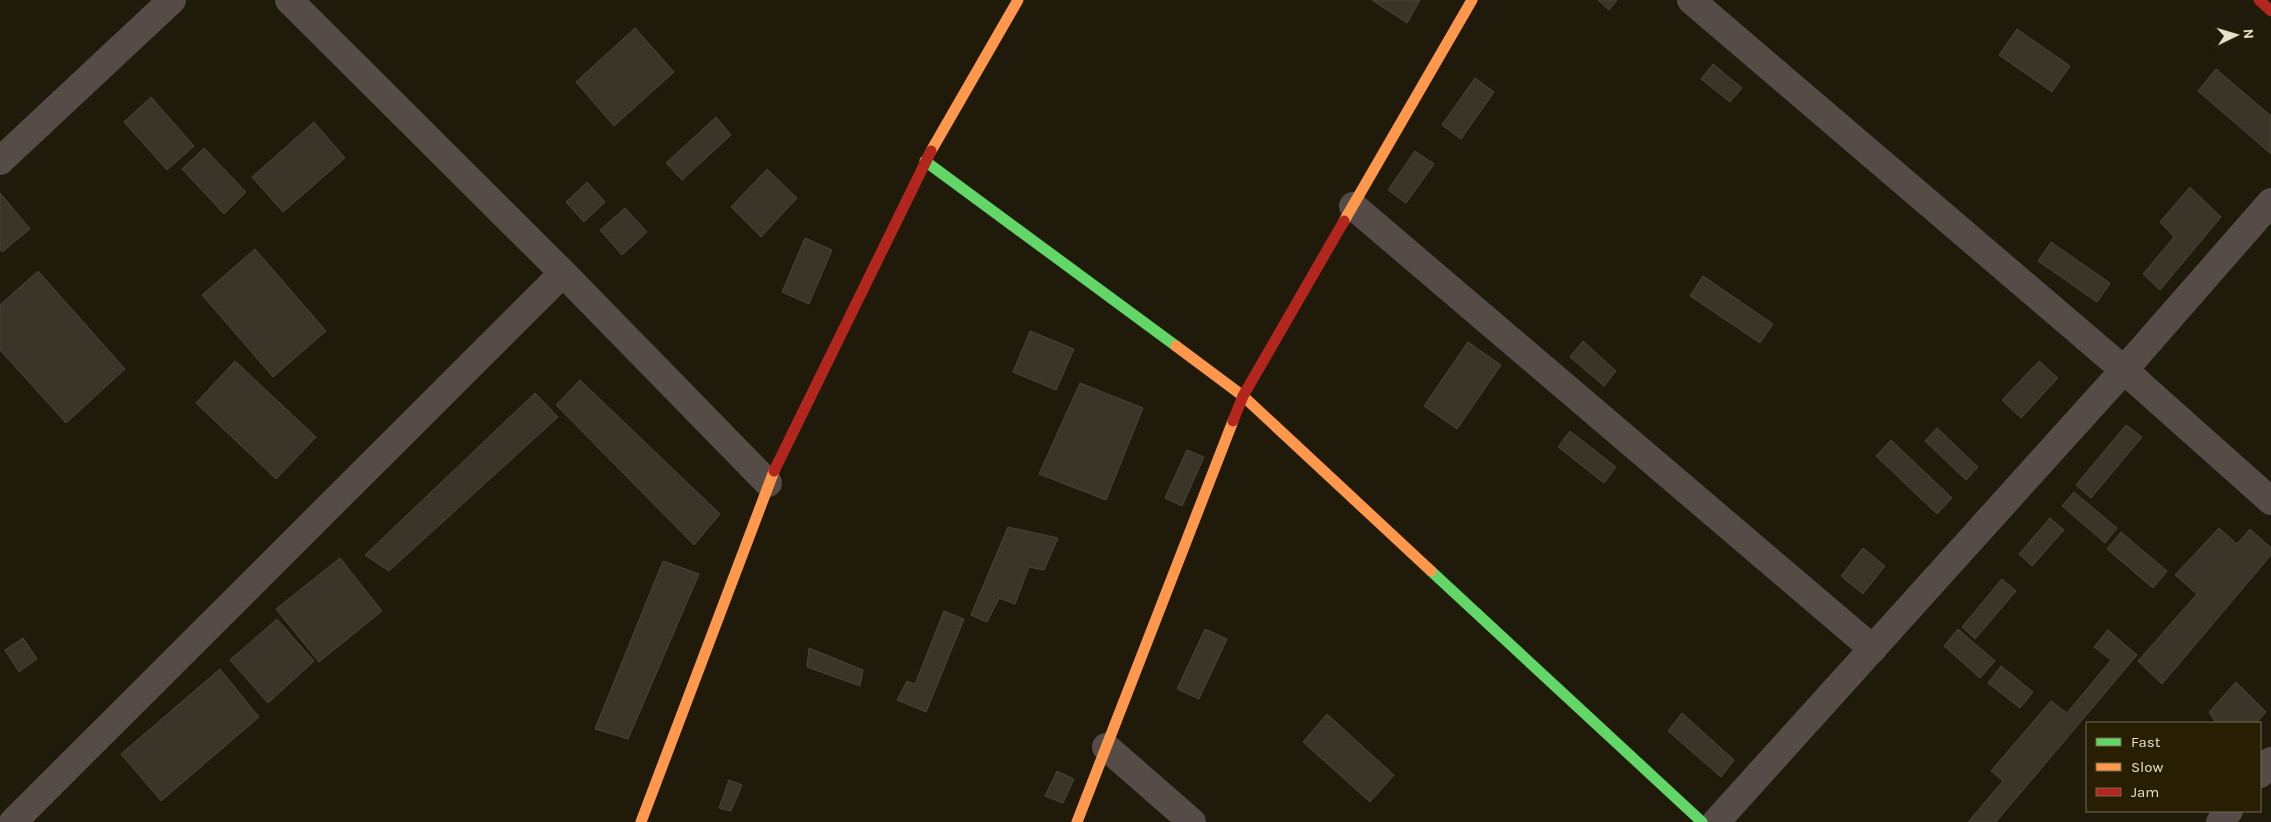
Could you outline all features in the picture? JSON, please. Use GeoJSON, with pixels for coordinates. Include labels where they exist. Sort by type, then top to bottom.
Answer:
{"type":"FeatureCollection","features":[{"type":"Feature","properties":{"kind":"street"},"geometry":{"type":"LineString","coordinates":[[0,161],[172,0]]}},
{"type":"Feature","properties":{"kind":"street"},"geometry":{"type":"LineString","coordinates":[[289,0],[563,273],[768,483]]}},
{"type":"Feature","properties":{"kind":"street"},"geometry":{"type":"LineString","coordinates":[[641,822],[768,483],[925,161],[1018,0]]}},
{"type":"Feature","properties":{"kind":"street"},"geometry":{"type":"LineString","coordinates":[[1076,822],[1243,396],[1472,0]]}},
{"type":"Feature","properties":{"kind":"street"},"geometry":{"type":"LineString","coordinates":[[1691,0],[2124,370],[2271,501]]}},
{"type":"Feature","properties":{"kind":"street"},"geometry":{"type":"LineString","coordinates":[[2259,0],[2271,11]]}},
{"type":"Feature","properties":{"kind":"street"},"geometry":{"type":"LineString","coordinates":[[925,161],[1243,396],[1702,822]]}},
{"type":"Feature","properties":{"kind":"street"},"geometry":{"type":"LineString","coordinates":[[1716,822],[2124,370],[2271,202]]}},
{"type":"Feature","properties":{"kind":"street"},"geometry":{"type":"LineString","coordinates":[[1353,206],[1873,648]]}},
{"type":"Feature","properties":{"kind":"street"},"geometry":{"type":"LineString","coordinates":[[29,817],[563,273]]}},
{"type":"Feature","properties":{"kind":"street"},"geometry":{"type":"LineString","coordinates":[[1106,747],[1192,822]]}},
{"type":"Feature","properties":{"kind":"street"},"geometry":{"type":"LineString","coordinates":[[2261,773],[2271,761]]}},
{"type":"Feature","properties":{"kind":"street"},"geometry":{"type":"LineString","coordinates":[[2220,822],[2228,812]]}},
{"type":"Feature","properties":{"kind":"building"},"geometry":{"type":"Polygon","coordinates":[[[1372,0],[1420,0],[1407,23],[1372,0]]]}},
{"type":"Feature","properties":{"kind":"building"},"geometry":{"type":"Polygon","coordinates":[[[1598,0],[1617,0],[1609,10],[1598,0]]]}},
{"type":"Feature","properties":{"kind":"building"},"geometry":{"type":"Polygon","coordinates":[[[635,28],[674,72],[614,126],[576,82],[635,28]]]}},
{"type":"Feature","properties":{"kind":"building"},"geometry":{"type":"Polygon","coordinates":[[[2017,29],[2070,66],[2052,92],[1999,55],[2017,29]]]}},
{"type":"Feature","properties":{"kind":"building"},"geometry":{"type":"Polygon","coordinates":[[[1713,64],[1742,88],[1730,102],[1701,79],[1713,64]]]}},
{"type":"Feature","properties":{"kind":"building"},"geometry":{"type":"Polygon","coordinates":[[[2216,69],[2271,116],[2271,154],[2198,91],[2216,69]]]}},
{"type":"Feature","properties":{"kind":"building"},"geometry":{"type":"Polygon","coordinates":[[[1475,78],[1494,92],[1461,139],[1442,125],[1475,78]]]}},
{"type":"Feature","properties":{"kind":"building"},"geometry":{"type":"Polygon","coordinates":[[[151,97],[194,146],[167,170],[124,122],[151,97]]]}},
{"type":"Feature","properties":{"kind":"building"},"geometry":{"type":"Polygon","coordinates":[[[716,117],[731,135],[682,180],[666,163],[716,117]]]}},
{"type":"Feature","properties":{"kind":"building"},"geometry":{"type":"Polygon","coordinates":[[[314,122],[345,158],[283,212],[252,177],[314,122]]]}},
{"type":"Feature","properties":{"kind":"building"},"geometry":{"type":"Polygon","coordinates":[[[204,148],[246,192],[224,214],[182,169],[204,148]]]}},
{"type":"Feature","properties":{"kind":"building"},"geometry":{"type":"Polygon","coordinates":[[[1415,151],[1434,164],[1406,203],[1388,190],[1415,151]]]}},
{"type":"Feature","properties":{"kind":"building"},"geometry":{"type":"Polygon","coordinates":[[[767,169],[797,198],[761,237],[731,207],[767,169]]]}},
{"type":"Feature","properties":{"kind":"building"},"geometry":{"type":"Polygon","coordinates":[[[587,182],[605,202],[584,222],[566,202],[587,182]]]}},
{"type":"Feature","properties":{"kind":"building"},"geometry":{"type":"Polygon","coordinates":[[[2190,187],[2221,217],[2160,290],[2143,274],[2174,237],[2160,222],[2190,187]]]}},
{"type":"Feature","properties":{"kind":"building"},"geometry":{"type":"Polygon","coordinates":[[[0,193],[30,229],[2,252],[0,249],[0,193]]]}},
{"type":"Feature","properties":{"kind":"building"},"geometry":{"type":"Polygon","coordinates":[[[625,208],[647,232],[622,255],[600,230],[625,208]]]}},
{"type":"Feature","properties":{"kind":"building"},"geometry":{"type":"Polygon","coordinates":[[[805,238],[832,250],[809,304],[782,292],[805,238]]]}},
{"type":"Feature","properties":{"kind":"building"},"geometry":{"type":"Polygon","coordinates":[[[2051,242],[2110,283],[2097,302],[2038,261],[2051,242]]]}},
{"type":"Feature","properties":{"kind":"building"},"geometry":{"type":"Polygon","coordinates":[[[255,249],[326,331],[273,377],[202,295],[255,249]]]}},
{"type":"Feature","properties":{"kind":"building"},"geometry":{"type":"Polygon","coordinates":[[[38,271],[125,369],[66,423],[0,350],[0,305],[38,271]]]}},
{"type":"Feature","properties":{"kind":"building"},"geometry":{"type":"Polygon","coordinates":[[[1703,276],[1773,324],[1760,343],[1690,296],[1703,276]]]}},
{"type":"Feature","properties":{"kind":"building"},"geometry":{"type":"Polygon","coordinates":[[[1030,331],[1074,349],[1056,390],[1013,372],[1030,331]]]}},
{"type":"Feature","properties":{"kind":"building"},"geometry":{"type":"Polygon","coordinates":[[[1583,341],[1616,371],[1604,386],[1570,357],[1583,341]]]}},
{"type":"Feature","properties":{"kind":"building"},"geometry":{"type":"Polygon","coordinates":[[[1468,342],[1501,365],[1457,429],[1424,406],[1468,342]]]}},
{"type":"Feature","properties":{"kind":"building"},"geometry":{"type":"Polygon","coordinates":[[[235,361],[316,437],[276,479],[196,403],[235,361]]]}},
{"type":"Feature","properties":{"kind":"building"},"geometry":{"type":"Polygon","coordinates":[[[2039,361],[2058,378],[2021,418],[2002,400],[2039,361]]]}},
{"type":"Feature","properties":{"kind":"building"},"geometry":{"type":"Polygon","coordinates":[[[580,380],[720,514],[694,545],[556,405],[580,380]]]}},
{"type":"Feature","properties":{"kind":"building"},"geometry":{"type":"Polygon","coordinates":[[[1080,383],[1143,408],[1106,500],[1039,474],[1080,383]]]}},
{"type":"Feature","properties":{"kind":"building"},"geometry":{"type":"Polygon","coordinates":[[[535,393],[558,417],[389,571],[365,555],[535,393]]]}},
{"type":"Feature","properties":{"kind":"building"},"geometry":{"type":"Polygon","coordinates":[[[2126,425],[2142,437],[2091,498],[2076,485],[2126,425]]]}},
{"type":"Feature","properties":{"kind":"building"},"geometry":{"type":"Polygon","coordinates":[[[1937,428],[1978,467],[1966,480],[1925,441],[1937,428]]]}},
{"type":"Feature","properties":{"kind":"building"},"geometry":{"type":"Polygon","coordinates":[[[1570,431],[1616,467],[1604,483],[1558,447],[1570,431]]]}},
{"type":"Feature","properties":{"kind":"building"},"geometry":{"type":"Polygon","coordinates":[[[1891,440],[1952,498],[1937,514],[1876,456],[1891,440]]]}},
{"type":"Feature","properties":{"kind":"building"},"geometry":{"type":"Polygon","coordinates":[[[1187,450],[1204,457],[1182,506],[1165,498],[1187,450]]]}},
{"type":"Feature","properties":{"kind":"building"},"geometry":{"type":"Polygon","coordinates":[[[2074,492],[2117,528],[2105,543],[2062,506],[2074,492]]]}},
{"type":"Feature","properties":{"kind":"building"},"geometry":{"type":"Polygon","coordinates":[[[2050,518],[2064,530],[2032,566],[2019,554],[2050,518]]]}},
{"type":"Feature","properties":{"kind":"building"},"geometry":{"type":"Polygon","coordinates":[[[1008,527],[1058,538],[1044,570],[1029,567],[1015,604],[999,598],[987,622],[971,615],[1008,527]]]}},
{"type":"Feature","properties":{"kind":"building"},"geometry":{"type":"Polygon","coordinates":[[[2219,528],[2237,544],[2250,529],[2271,548],[2271,555],[2162,684],[2138,661],[2197,594],[2175,575],[2219,528]]]}},
{"type":"Feature","properties":{"kind":"building"},"geometry":{"type":"Polygon","coordinates":[[[2121,532],[2167,571],[2153,588],[2107,549],[2121,532]]]}},
{"type":"Feature","properties":{"kind":"building"},"geometry":{"type":"Polygon","coordinates":[[[1863,548],[1885,566],[1863,594],[1841,576],[1863,548]]]}},
{"type":"Feature","properties":{"kind":"building"},"geometry":{"type":"Polygon","coordinates":[[[340,558],[382,611],[319,662],[276,609],[340,558]]]}},
{"type":"Feature","properties":{"kind":"building"},"geometry":{"type":"Polygon","coordinates":[[[663,561],[699,574],[628,739],[595,729],[663,561]]]}},
{"type":"Feature","properties":{"kind":"building"},"geometry":{"type":"Polygon","coordinates":[[[2002,579],[2016,591],[1975,639],[1962,627],[2002,579]]]}},
{"type":"Feature","properties":{"kind":"building"},"geometry":{"type":"Polygon","coordinates":[[[944,611],[964,619],[926,712],[897,700],[907,681],[915,684],[944,611]]]}},
{"type":"Feature","properties":{"kind":"building"},"geometry":{"type":"Polygon","coordinates":[[[277,619],[314,661],[268,703],[230,660],[277,619]]]}},
{"type":"Feature","properties":{"kind":"building"},"geometry":{"type":"Polygon","coordinates":[[[1205,629],[1227,639],[1199,699],[1177,689],[1205,629]]]}},
{"type":"Feature","properties":{"kind":"building"},"geometry":{"type":"Polygon","coordinates":[[[1958,629],[1995,661],[1980,678],[1944,646],[1958,629]]]}},
{"type":"Feature","properties":{"kind":"building"},"geometry":{"type":"Polygon","coordinates":[[[2108,630],[2137,655],[1996,822],[1968,822],[2003,781],[1991,771],[2051,701],[2067,713],[2111,660],[2094,647],[2108,630]]]}},
{"type":"Feature","properties":{"kind":"building"},"geometry":{"type":"Polygon","coordinates":[[[23,638],[37,659],[19,672],[5,650],[23,638]]]}},
{"type":"Feature","properties":{"kind":"building"},"geometry":{"type":"Polygon","coordinates":[[[809,648],[863,670],[860,686],[807,667],[809,648]]]}},
{"type":"Feature","properties":{"kind":"building"},"geometry":{"type":"Polygon","coordinates":[[[2001,666],[2033,692],[2020,708],[1988,683],[2001,666]]]}},
{"type":"Feature","properties":{"kind":"building"},"geometry":{"type":"Polygon","coordinates":[[[220,669],[259,717],[161,801],[121,754],[220,669]]]}},
{"type":"Feature","properties":{"kind":"building"},"geometry":{"type":"Polygon","coordinates":[[[2236,682],[2266,712],[2257,722],[2215,722],[2209,712],[2236,682]]]}},
{"type":"Feature","properties":{"kind":"building"},"geometry":{"type":"Polygon","coordinates":[[[1682,713],[1734,760],[1721,777],[1668,731],[1682,713]]]}},
{"type":"Feature","properties":{"kind":"building"},"geometry":{"type":"Polygon","coordinates":[[[1327,714],[1394,775],[1370,802],[1303,742],[1327,714]]]}},
{"type":"Feature","properties":{"kind":"building"},"geometry":{"type":"Polygon","coordinates":[[[1057,771],[1074,779],[1063,803],[1045,796],[1057,771]]]}},
{"type":"Feature","properties":{"kind":"building"},"geometry":{"type":"Polygon","coordinates":[[[729,780],[742,785],[731,811],[719,808],[729,780]]]}},
{"type":"Feature","properties":{"kind":"traffic: fast"},"geometry":{"type":"LineString","coordinates":[[925,161],[1176,346]]}},
{"type":"Feature","properties":{"kind":"traffic: fast"},"geometry":{"type":"LineString","coordinates":[[1431,571],[1702,822]]}},
{"type":"Feature","properties":{"kind":"traffic: slow"},"geometry":{"type":"LineString","coordinates":[[931,151],[1018,0]]}},
{"type":"Feature","properties":{"kind":"traffic: slow"},"geometry":{"type":"LineString","coordinates":[[1344,221],[1472,0]]}},
{"type":"Feature","properties":{"kind":"traffic: slow"},"geometry":{"type":"LineString","coordinates":[[1176,346],[1243,396],[1431,571]]}},
{"type":"Feature","properties":{"kind":"traffic: slow"},"geometry":{"type":"LineString","coordinates":[[1077,822],[1233,421]]}},
{"type":"Feature","properties":{"kind":"traffic: slow"},"geometry":{"type":"LineString","coordinates":[[641,822],[774,471]]}},
{"type":"Feature","properties":{"kind":"traffic: jam"},"geometry":{"type":"LineString","coordinates":[[2259,0],[2271,11]]}},
{"type":"Feature","properties":{"kind":"traffic: jam"},"geometry":{"type":"LineString","coordinates":[[774,471],[931,151]]}},
{"type":"Feature","properties":{"kind":"traffic: jam"},"geometry":{"type":"LineString","coordinates":[[1233,421],[1243,396],[1344,221]]}}]}
